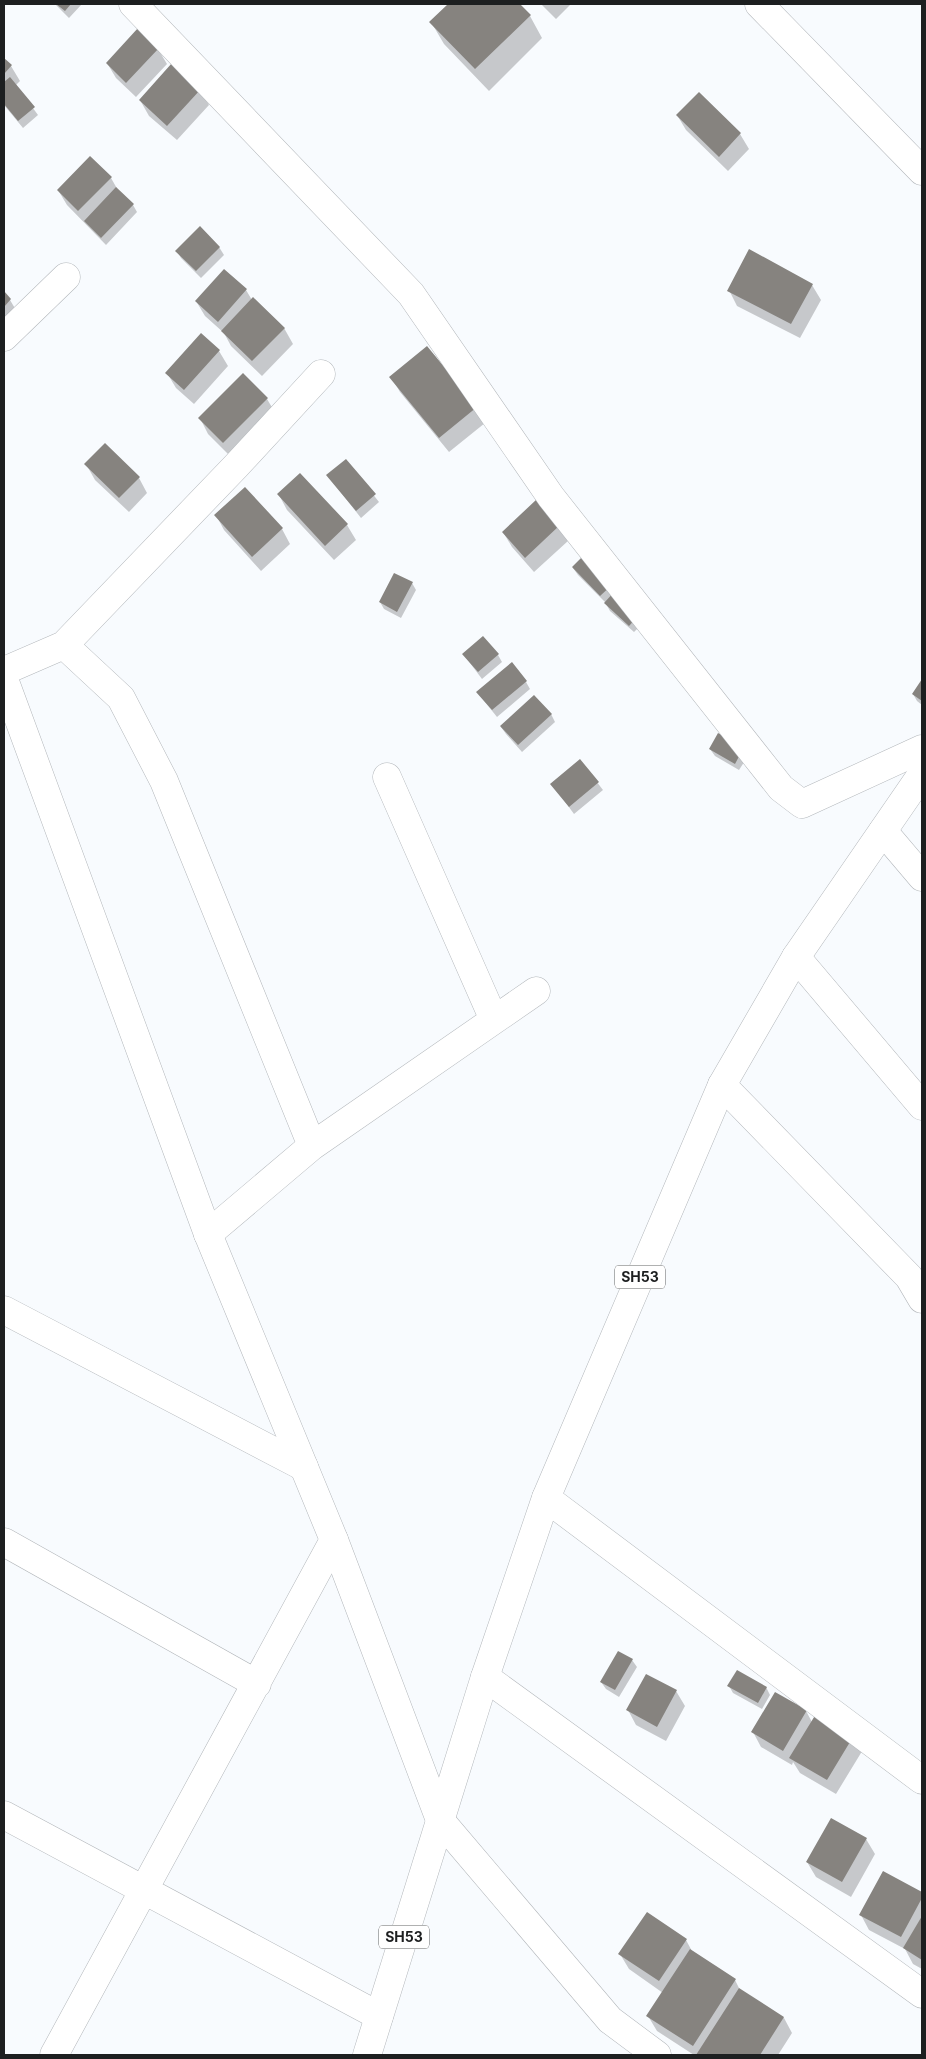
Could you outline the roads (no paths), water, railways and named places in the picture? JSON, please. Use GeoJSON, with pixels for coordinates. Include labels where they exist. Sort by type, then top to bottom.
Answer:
{"type":"FeatureCollection","features":[{"type":"Feature","properties":{"kind":"street"},"geometry":{"type":"LineString","coordinates":[[133,4],[410,294],[551,497],[781,788],[802,804],[922,749]]}},
{"type":"Feature","properties":{"kind":"street"},"geometry":{"type":"LineString","coordinates":[[759,4],[922,171]]}},
{"type":"Feature","properties":{"kind":"street"},"geometry":{"type":"LineString","coordinates":[[4,337],[66,277]]}},
{"type":"Feature","properties":{"kind":"street"},"geometry":{"type":"LineString","coordinates":[[4,671],[64,645],[236,466],[321,374]]}},
{"type":"Feature","properties":{"kind":"street"},"geometry":{"type":"LineString","coordinates":[[64,645],[121,698],[164,781],[312,1146]]}},
{"type":"Feature","properties":{"kind":"street"},"geometry":{"type":"LineString","coordinates":[[4,679],[208,1234],[334,1540],[440,1820],[610,2020],[657,2055]]}},
{"type":"Feature","properties":{"kind":"street","name":"SH53"},"geometry":{"type":"LineString","coordinates":[[367,2055],[484,1677],[546,1498],[722,1085],[796,957],[922,774]]}},
{"type":"Feature","properties":{"kind":"street"},"geometry":{"type":"LineString","coordinates":[[387,777],[494,1020]]}},
{"type":"Feature","properties":{"kind":"street"},"geometry":{"type":"LineString","coordinates":[[883,831],[922,877]]}},
{"type":"Feature","properties":{"kind":"street"},"geometry":{"type":"LineString","coordinates":[[796,957],[922,1106]]}},
{"type":"Feature","properties":{"kind":"street"},"geometry":{"type":"LineString","coordinates":[[208,1234],[312,1146],[536,991]]}},
{"type":"Feature","properties":{"kind":"street"},"geometry":{"type":"LineString","coordinates":[[722,1085],[909,1277],[922,1299]]}},
{"type":"Feature","properties":{"kind":"street"},"geometry":{"type":"LineString","coordinates":[[4,1310],[304,1468]]}},
{"type":"Feature","properties":{"kind":"street"},"geometry":{"type":"LineString","coordinates":[[546,1498],[922,1780]]}},
{"type":"Feature","properties":{"kind":"street"},"geometry":{"type":"LineString","coordinates":[[54,2055],[334,1540]]}},
{"type":"Feature","properties":{"kind":"street"},"geometry":{"type":"LineString","coordinates":[[4,1542],[256,1684]]}},
{"type":"Feature","properties":{"kind":"street"},"geometry":{"type":"LineString","coordinates":[[484,1677],[922,1994]]}},
{"type":"Feature","properties":{"kind":"street"},"geometry":{"type":"LineString","coordinates":[[4,1815],[380,2016]]}}]}
